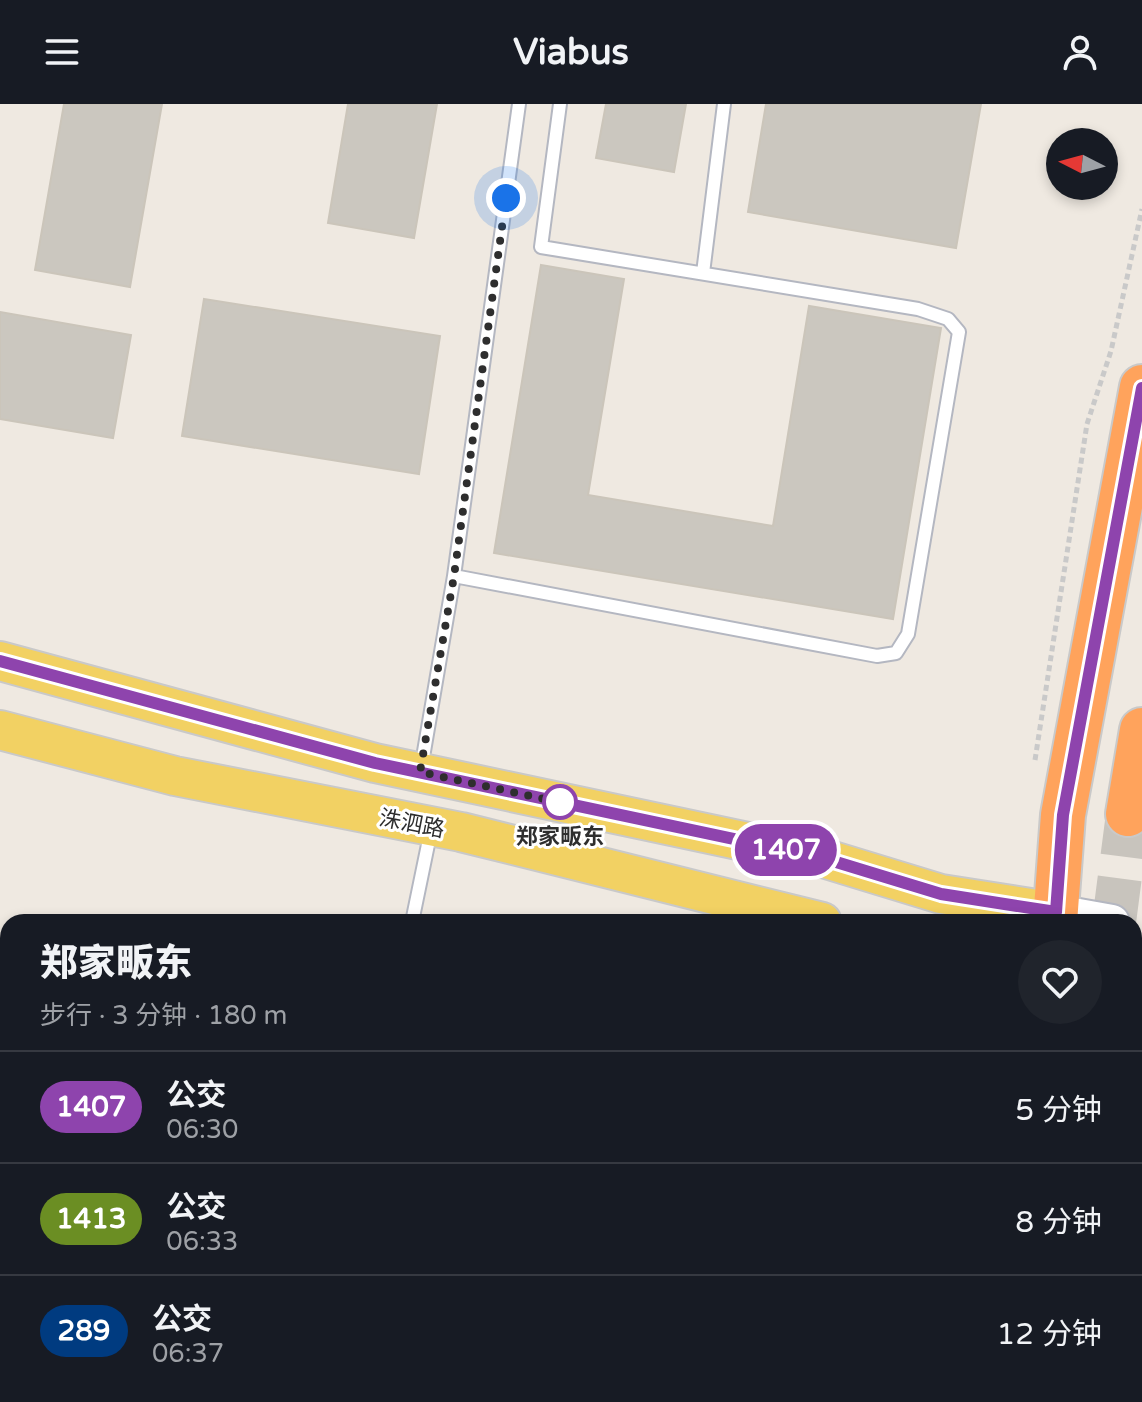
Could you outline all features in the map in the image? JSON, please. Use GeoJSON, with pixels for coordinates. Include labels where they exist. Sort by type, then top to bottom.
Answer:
{"type":"FeatureCollection","features":[{"type":"Feature","properties":{"kind":"highway"},"geometry":{"type":"LineString","coordinates":[[1055,914],[1063,815],[1142,387]]}},
{"type":"Feature","properties":{"kind":"highway"},"geometry":{"type":"LineString","coordinates":[[1128,814],[1142,730]]}},
{"type":"Feature","properties":{"kind":"main road"},"geometry":{"type":"LineString","coordinates":[[0,661],[360,759],[823,858],[941,894],[1040,914]]}},
{"type":"Feature","properties":{"kind":"main road","name":"洙泗路"},"geometry":{"type":"LineString","coordinates":[[0,730],[175,776],[431,827],[789,914]]}},
{"type":"Feature","properties":{"kind":"lane"},"geometry":{"type":"LineString","coordinates":[[420,772],[454,576],[519,104]]}},
{"type":"Feature","properties":{"kind":"lane"},"geometry":{"type":"LineString","coordinates":[[454,576],[877,656],[896,653],[908,634],[959,332],[948,319],[918,309],[541,247],[560,104]]}},
{"type":"Feature","properties":{"kind":"lane"},"geometry":{"type":"LineString","coordinates":[[703,273],[724,104]]}},
{"type":"Feature","properties":{"kind":"lane"},"geometry":{"type":"LineString","coordinates":[[414,914],[431,827]]}},
{"type":"Feature","properties":{"kind":"path"},"geometry":{"type":"LineString","coordinates":[[1034,767],[1087,424],[1111,351],[1142,209]]}},
{"type":"Feature","properties":{"kind":"building"},"geometry":{"type":"Polygon","coordinates":[[[64,104],[162,104],[130,287],[35,270],[64,104]]]}},
{"type":"Feature","properties":{"kind":"building"},"geometry":{"type":"Polygon","coordinates":[[[348,104],[437,104],[414,238],[328,223],[348,104]]]}},
{"type":"Feature","properties":{"kind":"building"},"geometry":{"type":"Polygon","coordinates":[[[606,104],[686,104],[674,172],[596,158],[606,104]]]}},
{"type":"Feature","properties":{"kind":"building"},"geometry":{"type":"Polygon","coordinates":[[[766,104],[981,104],[956,248],[748,212],[766,104]]]}},
{"type":"Feature","properties":{"kind":"building"},"geometry":{"type":"Polygon","coordinates":[[[541,265],[624,279],[588,495],[773,526],[809,306],[941,328],[893,619],[494,553],[541,265]]]}},
{"type":"Feature","properties":{"kind":"building"},"geometry":{"type":"Polygon","coordinates":[[[204,299],[440,336],[419,474],[182,436],[204,299]]]}},
{"type":"Feature","properties":{"kind":"building"},"geometry":{"type":"Polygon","coordinates":[[[0,312],[131,335],[113,438],[0,419],[0,312]]]}},
{"type":"Feature","properties":{"kind":"tunnel"},"geometry":{"type":"LineString","coordinates":[[1115,914],[1128,814]]}},
{"type":"Feature","properties":{"kind":"bus line","name":"1407"},"geometry":{"type":"LineString","coordinates":[[0,661],[375,763],[823,858],[941,894],[1056,912],[1063,815],[1142,388]]}},
{"type":"Feature","properties":{"kind":"place","name":"郑家畈东"},"geometry":{"type":"Point","coordinates":[560,802]}},
{"type":"Feature","properties":{"kind":"route"},"geometry":{"type":"LineString","coordinates":[[506,198],[454,576],[420,772],[563,803],[560,802]]}}]}
